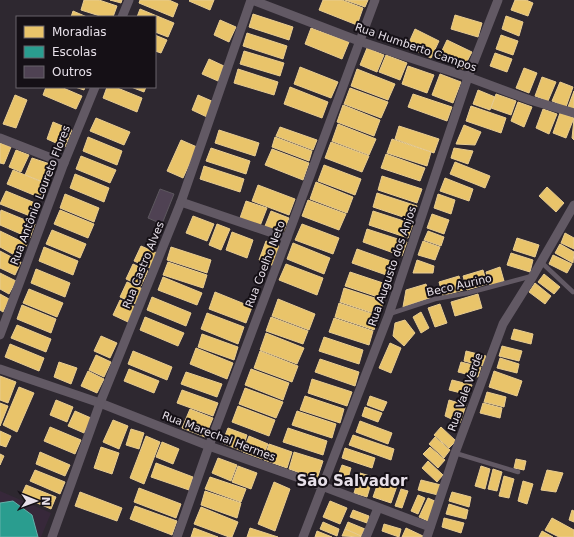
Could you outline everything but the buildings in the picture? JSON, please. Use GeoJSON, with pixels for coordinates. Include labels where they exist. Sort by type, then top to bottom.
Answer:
{"type":"FeatureCollection","features":[{"type":"Feature","properties":{"kind":"street"},"geometry":{"type":"LineString","coordinates":[[122,16],[129,0]]}},
{"type":"Feature","properties":{"kind":"street","name":"Rua Humberto Campos"},"geometry":{"type":"LineString","coordinates":[[251,0],[360,41],[468,77],[530,100],[574,113]]}},
{"type":"Feature","properties":{"kind":"street","name":"Rua Castro Alves"},"geometry":{"type":"LineString","coordinates":[[52,537],[100,403],[181,202],[251,0]]}},
{"type":"Feature","properties":{"kind":"street","name":"Rua Coelho Neto"},"geometry":{"type":"LineString","coordinates":[[177,537],[209,446],[375,0]]}},
{"type":"Feature","properties":{"kind":"street","name":"Rua Augusto dos Anjos"},"geometry":{"type":"LineString","coordinates":[[303,537],[389,314],[468,77],[498,0]]}},
{"type":"Feature","properties":{"kind":"street","name":"Rua Antônio Loureto Flores"},"geometry":{"type":"LineString","coordinates":[[0,335],[94,88]]}},
{"type":"Feature","properties":{"kind":"street"},"geometry":{"type":"LineString","coordinates":[[0,138],[64,163]]}},
{"type":"Feature","properties":{"kind":"street"},"geometry":{"type":"LineString","coordinates":[[181,202],[287,238]]}},
{"type":"Feature","properties":{"kind":"street","name":"Rua Vale Verde"},"geometry":{"type":"LineString","coordinates":[[426,537],[455,453],[503,324],[574,205]]}},
{"type":"Feature","properties":{"kind":"street","name":"Rua Marechal Hermes"},"geometry":{"type":"LineString","coordinates":[[0,369],[100,403],[209,446],[322,486],[430,527]]}},
{"type":"Feature","properties":{"kind":"street"},"geometry":{"type":"LineString","coordinates":[[366,537],[378,508]]}},
{"type":"Feature","properties":{"kind":"lane"},"geometry":{"type":"LineString","coordinates":[[541,262],[572,292]]}},
{"type":"Feature","properties":{"kind":"lane","name":"Beco Aurino"},"geometry":{"type":"LineString","coordinates":[[389,314],[435,299],[468,293],[533,276]]}},
{"type":"Feature","properties":{"kind":"lane"},"geometry":{"type":"LineString","coordinates":[[455,453],[518,472]]}},
{"type":"Feature","properties":{"kind":"shaded area"},"geometry":{"type":"Polygon","coordinates":[[[0,491],[51,513],[41,537],[0,537],[0,491]]]}},
{"type":"Feature","properties":{"kind":"district","name":"São Salvador"},"geometry":{"type":"Point","coordinates":[352,481]}}]}
